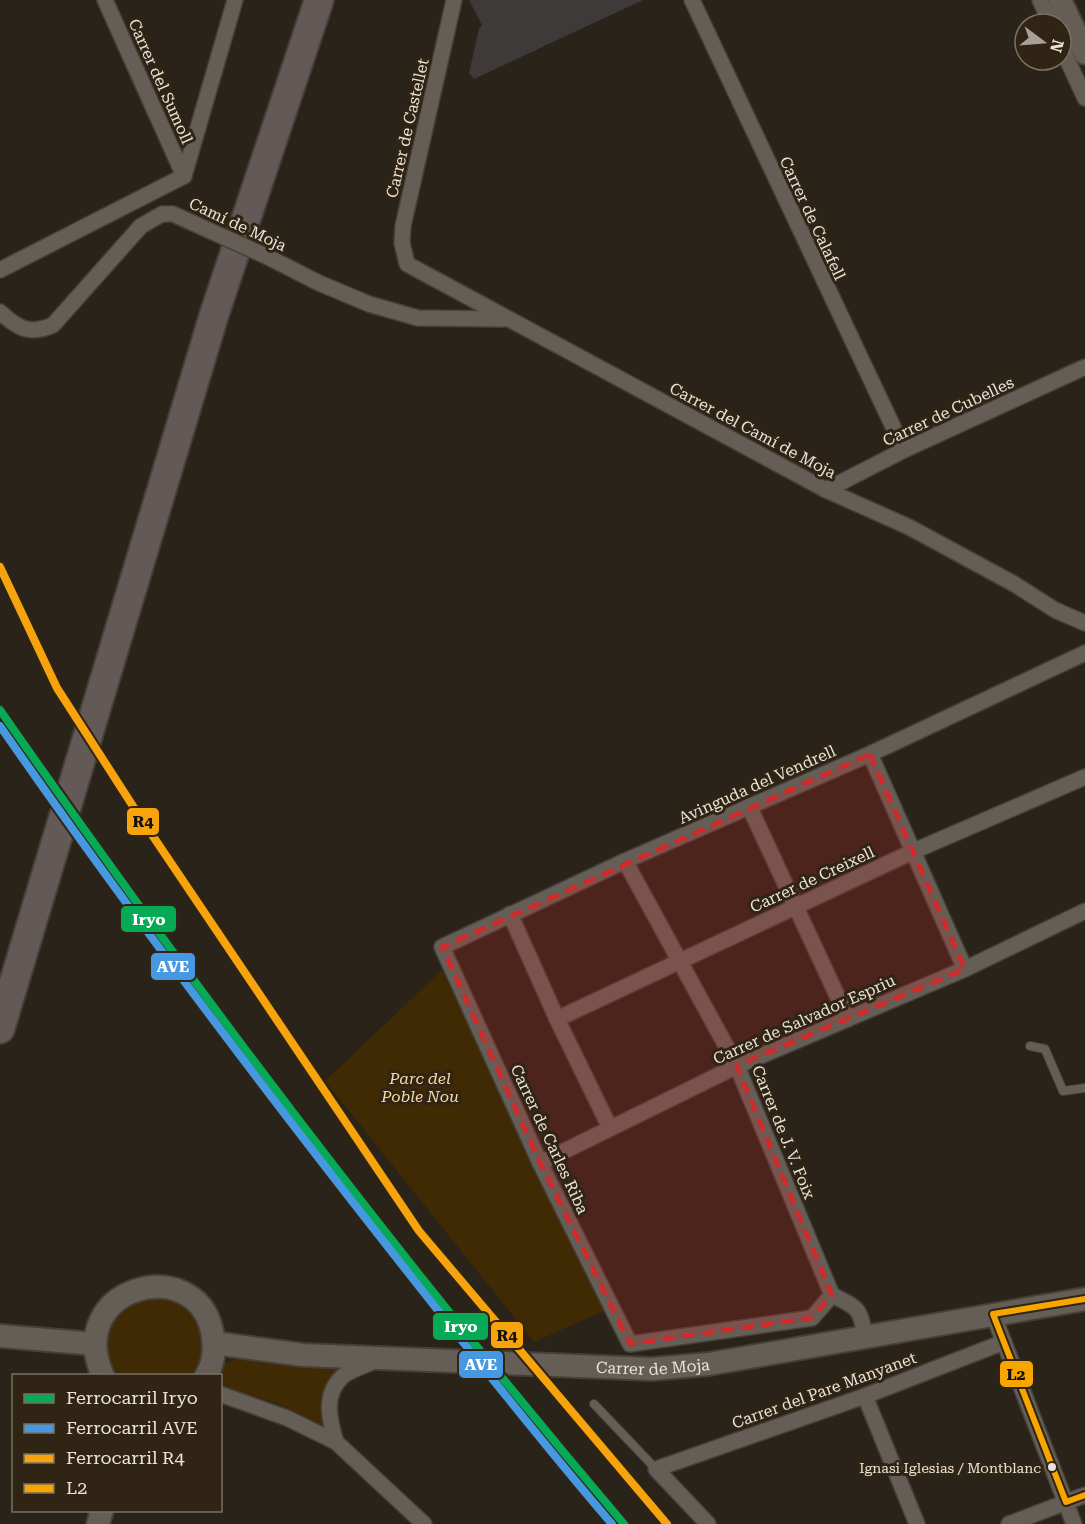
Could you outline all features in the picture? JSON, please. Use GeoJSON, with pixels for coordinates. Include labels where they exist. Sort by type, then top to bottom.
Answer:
{"type":"FeatureCollection","features":[{"type":"Feature","properties":{"kind":"highway"},"geometry":{"type":"LineString","coordinates":[[0,1029],[214,315],[319,0]]}},
{"type":"Feature","properties":{"kind":"street","name":"Carrer del Sumoll"},"geometry":{"type":"LineString","coordinates":[[105,0],[184,176]]}},
{"type":"Feature","properties":{"kind":"street"},"geometry":{"type":"LineString","coordinates":[[0,270],[184,176],[235,0]]}},
{"type":"Feature","properties":{"kind":"street","name":"Carrer de Castellet"},"geometry":{"type":"LineString","coordinates":[[408,264],[402,243],[403,226],[454,0]]}},
{"type":"Feature","properties":{"kind":"street","name":"Carrer de Calafell"},"geometry":{"type":"LineString","coordinates":[[692,0],[904,450]]}},
{"type":"Feature","properties":{"kind":"street"},"geometry":{"type":"LineString","coordinates":[[1060,0],[1085,53]]}},
{"type":"Feature","properties":{"kind":"street"},"geometry":{"type":"LineString","coordinates":[[1073,72],[1085,98]]}},
{"type":"Feature","properties":{"kind":"street","name":"Camí de Moja"},"geometry":{"type":"LineString","coordinates":[[0,312],[11,323],[25,330],[40,330],[53,325],[141,226],[162,214],[173,214],[369,303],[418,318],[506,319]]}},
{"type":"Feature","properties":{"kind":"street","name":"Carrer del Camí de Moja"},"geometry":{"type":"LineString","coordinates":[[408,264],[826,490],[909,527],[1016,585],[1055,610],[1085,623]]}},
{"type":"Feature","properties":{"kind":"street","name":"Carrer de Cubelles"},"geometry":{"type":"LineString","coordinates":[[826,490],[904,450],[1085,367]]}},
{"type":"Feature","properties":{"kind":"street","name":"Avinguda del Vendrell"},"geometry":{"type":"LineString","coordinates":[[442,947],[625,861],[870,754],[1085,653]]}},
{"type":"Feature","properties":{"kind":"street"},"geometry":{"type":"LineString","coordinates":[[870,754],[965,969]]}},
{"type":"Feature","properties":{"kind":"street","name":"Carrer de Creixell"},"geometry":{"type":"LineString","coordinates":[[557,1019],[914,851],[1085,777]]}},
{"type":"Feature","properties":{"kind":"street"},"geometry":{"type":"LineString","coordinates":[[749,806],[848,1019]]}},
{"type":"Feature","properties":{"kind":"street","name":"Carrer de J. V. Foix"},"geometry":{"type":"LineString","coordinates":[[625,861],[737,1066],[831,1295]]}},
{"type":"Feature","properties":{"kind":"street","name":"Carrer de Salvador Espriu"},"geometry":{"type":"LineString","coordinates":[[540,1162],[737,1066],[965,969],[1085,911]]}},
{"type":"Feature","properties":{"kind":"street"},"geometry":{"type":"LineString","coordinates":[[510,914],[557,1019],[610,1128]]}},
{"type":"Feature","properties":{"kind":"street","name":"Carrer de Carles Riba"},"geometry":{"type":"LineString","coordinates":[[442,947],[540,1162],[630,1344],[812,1318],[831,1295]]}},
{"type":"Feature","properties":{"kind":"street"},"geometry":{"type":"LineString","coordinates":[[102,1374],[97,1362],[95,1344],[99,1324],[110,1306],[125,1293],[144,1287],[165,1287],[184,1293],[200,1306],[210,1323],[214,1343],[213,1358],[207,1374]]}},
{"type":"Feature","properties":{"kind":"street"},"geometry":{"type":"LineString","coordinates":[[831,1295],[856,1308],[864,1326]]}},
{"type":"Feature","properties":{"kind":"street","name":"Carrer de Moja"},"geometry":{"type":"LineString","coordinates":[[214,1343],[303,1355],[652,1369],[709,1364],[864,1326],[993,1314],[1085,1299]]}},
{"type":"Feature","properties":{"kind":"street"},"geometry":{"type":"LineString","coordinates":[[993,1314],[1074,1524]]}},
{"type":"Feature","properties":{"kind":"street"},"geometry":{"type":"LineString","coordinates":[[0,1336],[95,1344]]}},
{"type":"Feature","properties":{"kind":"street","name":"Carrer del Pare Manyanet"},"geometry":{"type":"LineString","coordinates":[[656,1469],[865,1396],[1004,1342]]}},
{"type":"Feature","properties":{"kind":"street"},"geometry":{"type":"LineString","coordinates":[[336,1442],[330,1423],[328,1404],[334,1388],[344,1375],[381,1358]]}},
{"type":"Feature","properties":{"kind":"street"},"geometry":{"type":"LineString","coordinates":[[222,1395],[287,1418],[336,1442],[424,1524]]}},
{"type":"Feature","properties":{"kind":"street"},"geometry":{"type":"LineString","coordinates":[[865,1396],[917,1524]]}},
{"type":"Feature","properties":{"kind":"street"},"geometry":{"type":"LineString","coordinates":[[656,1469],[708,1524]]}},
{"type":"Feature","properties":{"kind":"street"},"geometry":{"type":"LineString","coordinates":[[1009,1524],[1085,1495]]}},
{"type":"Feature","properties":{"kind":"lane"},"geometry":{"type":"LineString","coordinates":[[1030,1046],[1045,1049],[1063,1091],[1085,1088]]}},
{"type":"Feature","properties":{"kind":"lane"},"geometry":{"type":"LineString","coordinates":[[594,1404],[656,1469]]}},
{"type":"Feature","properties":{"kind":"highlighted area"},"geometry":{"type":"Polygon","coordinates":[[[870,754],[965,969],[737,1066],[832,1295],[812,1318],[630,1344],[540,1163],[442,947],[870,754]]]}},
{"type":"Feature","properties":{"kind":"green space","name":"Parc del Poble Nou"},"geometry":{"type":"Polygon","coordinates":[[[442,970],[606,1310],[534,1342],[325,1081],[442,970]]]}},
{"type":"Feature","properties":{"kind":"green space"},"geometry":{"type":"Polygon","coordinates":[[[162,1298],[185,1309],[193,1318],[202,1339],[200,1363],[194,1374],[115,1374],[108,1354],[110,1330],[122,1311],[132,1303],[143,1299],[162,1298]]]}},
{"type":"Feature","properties":{"kind":"green space"},"geometry":{"type":"Polygon","coordinates":[[[235,1359],[344,1365],[327,1428],[279,1404],[225,1388],[222,1384],[222,1374],[218,1374],[222,1365],[235,1359]]]}},
{"type":"Feature","properties":{"kind":"building"},"geometry":{"type":"Polygon","coordinates":[[[469,0],[643,0],[474,79],[469,73],[479,29],[482,25],[469,0]]]}},
{"type":"Feature","properties":{"kind":"rail line","name":"R4"},"geometry":{"type":"LineString","coordinates":[[0,567],[57,688],[138,814],[419,1231],[667,1524]]}},
{"type":"Feature","properties":{"kind":"rail line","name":"Iryo"},"geometry":{"type":"LineString","coordinates":[[0,710],[149,919],[302,1124],[461,1326],[624,1524]]}},
{"type":"Feature","properties":{"kind":"rail line","name":"AVE"},"geometry":{"type":"LineString","coordinates":[[0,726],[138,919],[280,1108],[464,1343],[612,1524]]}},
{"type":"Feature","properties":{"kind":"transit line","name":"L2"},"geometry":{"type":"LineString","coordinates":[[1085,1299],[993,1314],[1066,1502],[1085,1495]]}},
{"type":"Feature","properties":{"kind":"place","name":"Ignasi Iglesias / Montblanc"},"geometry":{"type":"Point","coordinates":[1052,1467]}}]}
